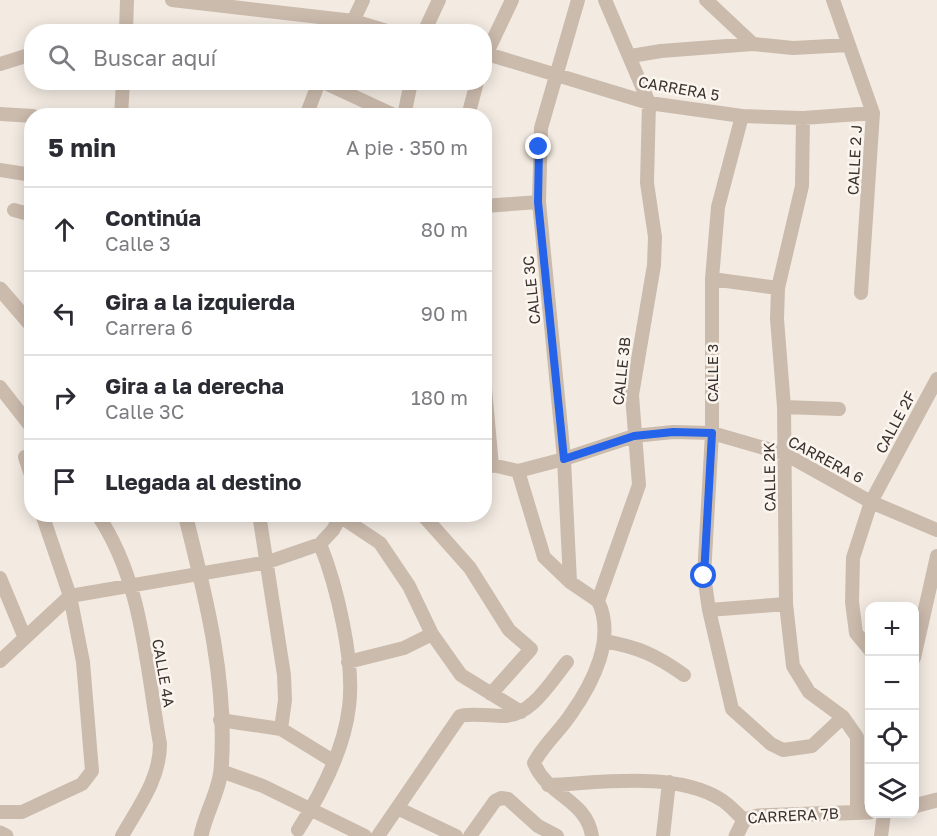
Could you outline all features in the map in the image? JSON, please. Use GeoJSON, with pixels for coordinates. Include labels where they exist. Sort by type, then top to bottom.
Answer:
{"type":"FeatureCollection","features":[{"type":"Feature","properties":{"kind":"street"},"geometry":{"type":"LineString","coordinates":[[126,24],[127,0]]}},
{"type":"Feature","properties":{"kind":"street"},"geometry":{"type":"LineString","coordinates":[[172,0],[337,24]]}},
{"type":"Feature","properties":{"kind":"street"},"geometry":{"type":"LineString","coordinates":[[352,24],[363,0]]}},
{"type":"Feature","properties":{"kind":"street"},"geometry":{"type":"LineString","coordinates":[[428,24],[439,0]]}},
{"type":"Feature","properties":{"kind":"street"},"geometry":{"type":"LineString","coordinates":[[492,41],[512,0]]}},
{"type":"Feature","properties":{"kind":"street","name":"CALLE 3C"},"geometry":{"type":"LineString","coordinates":[[570,582],[564,459],[538,202],[541,128],[578,0]]}},
{"type":"Feature","properties":{"kind":"street","name":"CALLE 3B"},"geometry":{"type":"LineString","coordinates":[[598,601],[639,485],[632,395],[654,265],[655,237],[647,183],[649,102],[605,0]]}},
{"type":"Feature","properties":{"kind":"street"},"geometry":{"type":"LineString","coordinates":[[706,0],[753,44]]}},
{"type":"Feature","properties":{"kind":"street","name":"CALLE 2 J"},"geometry":{"type":"LineString","coordinates":[[833,0],[873,113],[861,293]]}},
{"type":"Feature","properties":{"kind":"street"},"geometry":{"type":"LineString","coordinates":[[631,56],[661,51],[753,44],[793,48],[849,45]]}},
{"type":"Feature","properties":{"kind":"street"},"geometry":{"type":"LineString","coordinates":[[0,64],[24,56]]}},
{"type":"Feature","properties":{"kind":"street","name":"CARRERA 5"},"geometry":{"type":"LineString","coordinates":[[492,57],[649,102],[742,116],[803,118],[873,113]]}},
{"type":"Feature","properties":{"kind":"street"},"geometry":{"type":"LineString","coordinates":[[121,108],[123,90]]}},
{"type":"Feature","properties":{"kind":"street"},"geometry":{"type":"LineString","coordinates":[[310,108],[317,90]]}},
{"type":"Feature","properties":{"kind":"street"},"geometry":{"type":"LineString","coordinates":[[339,90],[378,108]]}},
{"type":"Feature","properties":{"kind":"street"},"geometry":{"type":"LineString","coordinates":[[406,108],[409,90]]}},
{"type":"Feature","properties":{"kind":"street"},"geometry":{"type":"LineString","coordinates":[[470,108],[475,90]]}},
{"type":"Feature","properties":{"kind":"street"},"geometry":{"type":"LineString","coordinates":[[0,114],[24,115]]}},
{"type":"Feature","properties":{"kind":"street","name":"CALLE 3"},"geometry":{"type":"LineString","coordinates":[[742,116],[718,207],[712,279],[712,433],[704,576],[709,610],[732,709],[771,744],[783,750],[812,746],[843,717]]}},
{"type":"Feature","properties":{"kind":"street","name":"CALLE 2K"},"geometry":{"type":"LineString","coordinates":[[803,118],[802,186],[778,288],[777,328],[784,407],[786,604],[793,666],[809,692],[843,717],[857,738],[863,812]]}},
{"type":"Feature","properties":{"kind":"street"},"geometry":{"type":"LineString","coordinates":[[0,170],[24,174]]}},
{"type":"Feature","properties":{"kind":"street"},"geometry":{"type":"LineString","coordinates":[[492,205],[538,202]]}},
{"type":"Feature","properties":{"kind":"street"},"geometry":{"type":"LineString","coordinates":[[14,210],[24,213]]}},
{"type":"Feature","properties":{"kind":"street"},"geometry":{"type":"LineString","coordinates":[[712,279],[778,288]]}},
{"type":"Feature","properties":{"kind":"street"},"geometry":{"type":"LineString","coordinates":[[0,289],[24,317]]}},
{"type":"Feature","properties":{"kind":"street","name":"CALLE 2F"},"geometry":{"type":"LineString","coordinates":[[865,644],[856,633],[852,602],[853,558],[872,502],[937,379]]}},
{"type":"Feature","properties":{"kind":"street"},"geometry":{"type":"LineString","coordinates":[[0,387],[24,418]]}},
{"type":"Feature","properties":{"kind":"street"},"geometry":{"type":"LineString","coordinates":[[784,407],[839,409]]}},
{"type":"Feature","properties":{"kind":"street","name":"CARRERA 6"},"geometry":{"type":"LineString","coordinates":[[492,465],[518,471],[634,436],[673,432],[712,433],[785,454],[872,502],[937,530]]}},
{"type":"Feature","properties":{"kind":"street"},"geometry":{"type":"LineString","coordinates":[[518,471],[544,557],[570,582],[598,601],[606,617],[604,641],[594,676],[571,715],[534,763],[540,778],[583,812],[590,824],[592,836]]}},
{"type":"Feature","properties":{"kind":"street"},"geometry":{"type":"LineString","coordinates":[[0,812],[22,812],[82,784],[93,771],[83,662],[70,596],[45,522]]}},
{"type":"Feature","properties":{"kind":"street","name":"CALLE 4A"},"geometry":{"type":"LineString","coordinates":[[102,522],[113,538],[132,585],[160,744],[160,761],[154,780],[122,836]]}},
{"type":"Feature","properties":{"kind":"street"},"geometry":{"type":"LineString","coordinates":[[187,522],[215,642],[220,720],[220,771],[203,835]]}},
{"type":"Feature","properties":{"kind":"street"},"geometry":{"type":"LineString","coordinates":[[260,522],[284,675],[285,700],[281,729]]}},
{"type":"Feature","properties":{"kind":"street"},"geometry":{"type":"LineString","coordinates":[[0,661],[70,596],[268,562],[320,544],[336,522]]}},
{"type":"Feature","properties":{"kind":"street"},"geometry":{"type":"LineString","coordinates":[[350,522],[380,543],[409,586],[432,634],[461,675],[521,712]]}},
{"type":"Feature","properties":{"kind":"street"},"geometry":{"type":"LineString","coordinates":[[429,522],[470,568],[509,630],[531,649],[491,694]]}},
{"type":"Feature","properties":{"kind":"street"},"geometry":{"type":"LineString","coordinates":[[298,831],[312,808],[333,761],[344,734],[349,707],[348,662],[333,577],[320,544]]}},
{"type":"Feature","properties":{"kind":"street"},"geometry":{"type":"LineString","coordinates":[[915,656],[937,556]]}},
{"type":"Feature","properties":{"kind":"street"},"geometry":{"type":"LineString","coordinates":[[0,578],[25,638]]}},
{"type":"Feature","properties":{"kind":"street"},"geometry":{"type":"LineString","coordinates":[[709,610],[786,604]]}},
{"type":"Feature","properties":{"kind":"street"},"geometry":{"type":"LineString","coordinates":[[348,662],[404,648],[432,634]]}},
{"type":"Feature","properties":{"kind":"street"},"geometry":{"type":"LineString","coordinates":[[604,641],[633,646],[658,657],[684,675]]}},
{"type":"Feature","properties":{"kind":"street"},"geometry":{"type":"LineString","coordinates":[[378,836],[460,716],[506,716],[521,712],[532,704],[567,662]]}},
{"type":"Feature","properties":{"kind":"street"},"geometry":{"type":"LineString","coordinates":[[220,720],[281,729],[333,761]]}},
{"type":"Feature","properties":{"kind":"street"},"geometry":{"type":"LineString","coordinates":[[220,771],[263,786],[312,808],[365,836]]}},
{"type":"Feature","properties":{"kind":"street"},"geometry":{"type":"LineString","coordinates":[[663,836],[669,782]]}},
{"type":"Feature","properties":{"kind":"street","name":"CARRERA 7B"},"geometry":{"type":"LineString","coordinates":[[548,785],[669,782],[700,789],[722,799],[744,820],[781,813],[863,812]]}},
{"type":"Feature","properties":{"kind":"street"},"geometry":{"type":"LineString","coordinates":[[470,836],[495,801],[501,798],[508,799],[538,826],[557,836]]}},
{"type":"Feature","properties":{"kind":"street"},"geometry":{"type":"LineString","coordinates":[[919,805],[937,800]]}},
{"type":"Feature","properties":{"kind":"street"},"geometry":{"type":"LineString","coordinates":[[397,808],[456,836]]}},
{"type":"Feature","properties":{"kind":"street"},"geometry":{"type":"LineString","coordinates":[[881,836],[883,818]]}},
{"type":"Feature","properties":{"kind":"street"},"geometry":{"type":"LineString","coordinates":[[736,836],[744,820]]}},
{"type":"Feature","properties":{"kind":"street"},"geometry":{"type":"LineString","coordinates":[[0,833],[6,836]]}},
{"type":"Feature","properties":{"kind":"route"},"geometry":{"type":"LineString","coordinates":[[539,147],[538,202],[564,459],[634,436],[673,432],[712,433],[704,576]]}}]}
